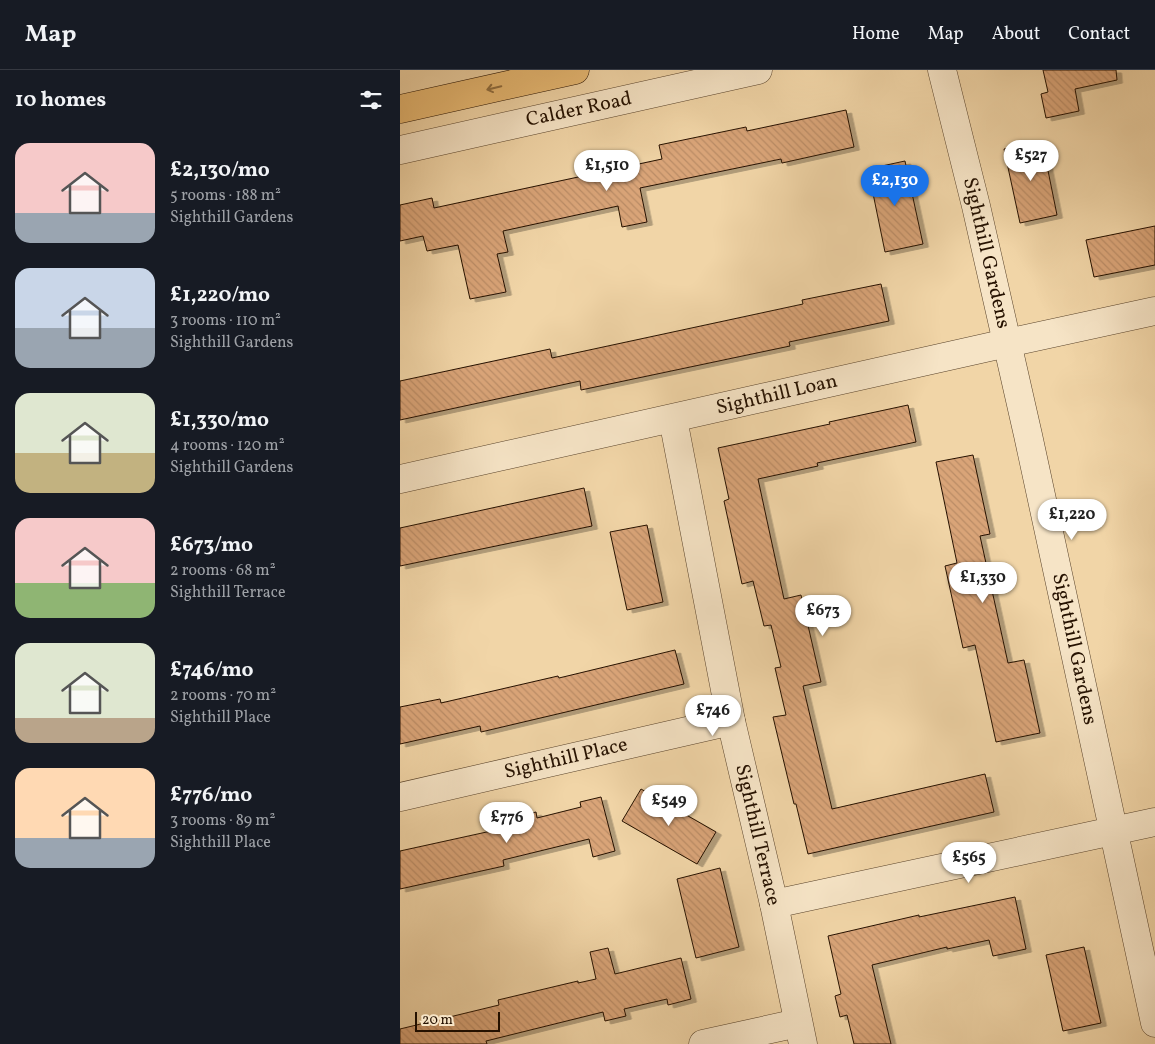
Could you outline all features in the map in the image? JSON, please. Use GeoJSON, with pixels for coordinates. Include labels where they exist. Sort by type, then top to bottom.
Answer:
{"type":"FeatureCollection","features":[{"type":"Feature","properties":{"kind":"main road","name":"Calder Road"},"geometry":{"type":"LineString","coordinates":[[400,109],[575,70]]}},
{"type":"Feature","properties":{"kind":"street","name":"Calder Road"},"geometry":{"type":"LineString","coordinates":[[400,150],[758,70]]}},
{"type":"Feature","properties":{"kind":"street","name":"Sighthill Gardens"},"geometry":{"type":"LineString","coordinates":[[942,70],[976,206],[1007,343],[1155,1024]]}},
{"type":"Feature","properties":{"kind":"street","name":"Sighthill Loan"},"geometry":{"type":"LineString","coordinates":[[400,479],[1155,311]]}},
{"type":"Feature","properties":{"kind":"street","name":"Sighthill Terrace"},"geometry":{"type":"LineString","coordinates":[[672,419],[731,721],[774,904],[801,1034]]}},
{"type":"Feature","properties":{"kind":"street","name":"Sighthill Place"},"geometry":{"type":"LineString","coordinates":[[400,798],[731,721]]}},
{"type":"Feature","properties":{"kind":"street"},"geometry":{"type":"LineString","coordinates":[[774,904],[1155,822]]}},
{"type":"Feature","properties":{"kind":"street"},"geometry":{"type":"LineString","coordinates":[[703,1044],[801,1034]]}},
{"type":"Feature","properties":{"kind":"building"},"geometry":{"type":"Polygon","coordinates":[[[1043,70],[1116,70],[1117,80],[1075,89],[1079,111],[1046,118],[1041,94],[1048,92],[1043,70]]]}},
{"type":"Feature","properties":{"kind":"building"},"geometry":{"type":"Polygon","coordinates":[[[846,110],[854,147],[782,163],[781,159],[640,188],[647,222],[622,227],[618,206],[503,231],[508,252],[497,254],[506,292],[470,299],[458,245],[427,251],[423,236],[400,241],[400,205],[432,198],[434,208],[662,159],[659,145],[746,127],[747,131],[846,110]]]}},
{"type":"Feature","properties":{"kind":"building"},"geometry":{"type":"Polygon","coordinates":[[[1042,141],[1057,215],[1020,223],[1004,149],[1042,141]]]}},
{"type":"Feature","properties":{"kind":"building"},"geometry":{"type":"Polygon","coordinates":[[[905,161],[923,244],[885,252],[868,169],[905,161]]]}},
{"type":"Feature","properties":{"kind":"building"},"geometry":{"type":"Polygon","coordinates":[[[1155,226],[1155,265],[1094,277],[1086,240],[1155,226]]]}},
{"type":"Feature","properties":{"kind":"building"},"geometry":{"type":"Polygon","coordinates":[[[881,284],[889,321],[789,342],[790,346],[581,390],[580,381],[400,420],[400,381],[550,349],[552,358],[803,304],[802,300],[881,284]]]}},
{"type":"Feature","properties":{"kind":"building"},"geometry":{"type":"Polygon","coordinates":[[[908,405],[916,442],[817,463],[818,466],[758,479],[784,599],[801,595],[821,682],[803,686],[832,809],[985,774],[994,812],[808,854],[773,717],[786,715],[775,668],[781,667],[771,625],[764,626],[753,581],[742,584],[724,501],[729,499],[718,448],[908,405]]]}},
{"type":"Feature","properties":{"kind":"building"},"geometry":{"type":"Polygon","coordinates":[[[973,455],[990,534],[980,536],[1008,663],[1024,660],[1040,733],[996,742],[975,645],[963,648],[945,566],[957,563],[936,462],[973,455]]]}},
{"type":"Feature","properties":{"kind":"building"},"geometry":{"type":"Polygon","coordinates":[[[584,488],[592,526],[400,566],[400,528],[584,488]]]}},
{"type":"Feature","properties":{"kind":"building"},"geometry":{"type":"Polygon","coordinates":[[[647,525],[663,602],[627,610],[610,532],[647,525]]]}},
{"type":"Feature","properties":{"kind":"building"},"geometry":{"type":"Polygon","coordinates":[[[675,650],[684,684],[481,732],[480,726],[400,744],[400,707],[440,699],[441,703],[558,676],[559,678],[675,650]]]}},
{"type":"Feature","properties":{"kind":"building"},"geometry":{"type":"Polygon","coordinates":[[[641,789],[716,832],[697,864],[622,821],[641,789]]]}},
{"type":"Feature","properties":{"kind":"building"},"geometry":{"type":"Polygon","coordinates":[[[601,797],[615,851],[593,857],[589,839],[503,860],[504,866],[400,889],[400,851],[514,826],[512,818],[536,812],[537,818],[581,807],[580,802],[601,797]]]}},
{"type":"Feature","properties":{"kind":"building"},"geometry":{"type":"Polygon","coordinates":[[[720,868],[739,947],[696,958],[677,879],[720,868]]]}},
{"type":"Feature","properties":{"kind":"building"},"geometry":{"type":"Polygon","coordinates":[[[1015,897],[1026,949],[993,956],[989,940],[947,949],[947,947],[872,965],[891,1044],[854,1044],[847,1015],[840,1017],[835,996],[841,994],[828,936],[919,915],[919,917],[1015,897]]]}},
{"type":"Feature","properties":{"kind":"building"},"geometry":{"type":"Polygon","coordinates":[[[1084,947],[1101,1023],[1063,1031],[1046,955],[1084,947]]]}},
{"type":"Feature","properties":{"kind":"building"},"geometry":{"type":"Polygon","coordinates":[[[608,948],[615,974],[681,958],[691,999],[668,1005],[667,999],[624,1009],[626,1016],[605,1021],[603,1012],[486,1041],[487,1044],[400,1044],[400,1029],[499,1005],[498,1000],[578,981],[578,983],[596,979],[590,952],[608,948]]]}}]}
